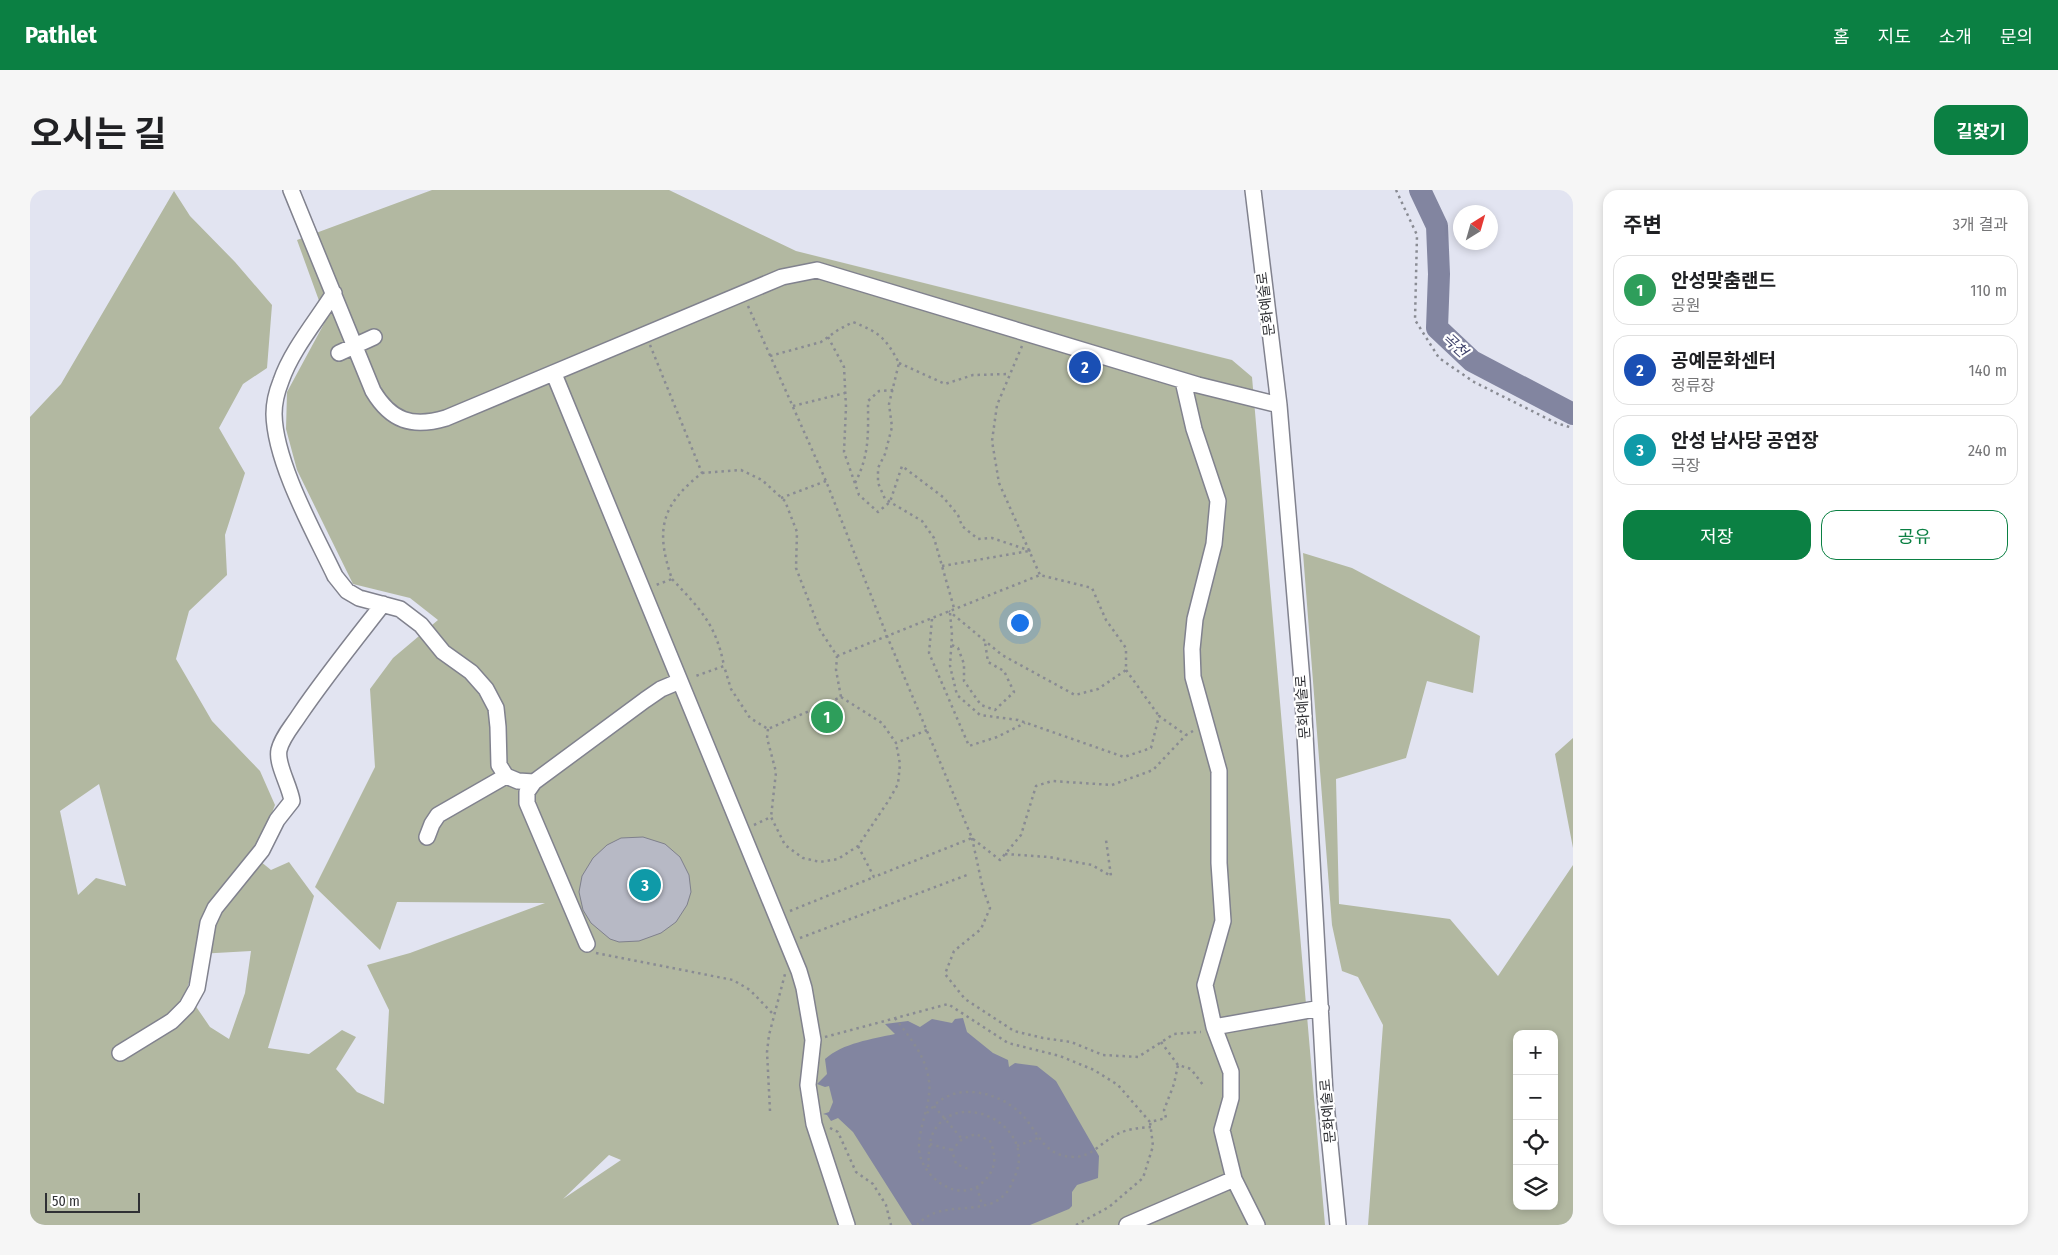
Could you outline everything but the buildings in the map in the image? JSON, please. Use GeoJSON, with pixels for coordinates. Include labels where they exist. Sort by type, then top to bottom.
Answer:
{"type":"FeatureCollection","features":[{"type":"Feature","properties":{"kind":"street"},"geometry":{"type":"LineString","coordinates":[[291,190],[356,345],[373,391],[381,404],[393,414],[406,421],[420,424],[446,418],[782,277],[817,270],[1183,380],[1279,405]]}},
{"type":"Feature","properties":{"kind":"street","name":"문화예술로"},"geometry":{"type":"LineString","coordinates":[[1252,190],[1279,405],[1302,681],[1326,1094],[1338,1225]]}},
{"type":"Feature","properties":{"kind":"street"},"geometry":{"type":"LineString","coordinates":[[334,293],[289,362],[276,394],[275,430],[287,472],[335,576],[347,591],[359,598],[400,609],[421,625],[444,652],[471,672],[486,689],[496,708],[499,765],[506,776],[518,781],[534,782]]}},
{"type":"Feature","properties":{"kind":"street"},"geometry":{"type":"LineString","coordinates":[[339,353],[374,337]]}},
{"type":"Feature","properties":{"kind":"street"},"geometry":{"type":"LineString","coordinates":[[554,374],[777,916],[804,988],[813,1040],[808,1085],[814,1120],[847,1225]]}},
{"type":"Feature","properties":{"kind":"street"},"geometry":{"type":"LineString","coordinates":[[1183,380],[1194,429],[1218,501],[1214,544],[1195,619],[1192,649],[1193,677],[1219,771],[1219,863],[1223,921],[1205,985],[1214,1029],[1230,1072],[1231,1098],[1222,1130],[1234,1180],[1257,1225]]}},
{"type":"Feature","properties":{"kind":"street"},"geometry":{"type":"LineString","coordinates":[[120,1053],[172,1021],[187,1006],[198,988],[208,924],[215,908],[262,850],[277,820],[292,801],[291,792],[280,762],[279,752],[284,739],[318,688],[383,604]]}},
{"type":"Feature","properties":{"kind":"street"},"geometry":{"type":"LineString","coordinates":[[587,944],[527,803],[526,792],[534,782],[644,700],[661,689],[680,681]]}},
{"type":"Feature","properties":{"kind":"street"},"geometry":{"type":"LineString","coordinates":[[427,837],[438,815],[506,776]]}},
{"type":"Feature","properties":{"kind":"street"},"geometry":{"type":"LineString","coordinates":[[1214,1029],[1321,1008]]}},
{"type":"Feature","properties":{"kind":"street"},"geometry":{"type":"LineString","coordinates":[[1127,1225],[1234,1180]]}},
{"type":"Feature","properties":{"kind":"path"},"geometry":{"type":"LineString","coordinates":[[1396,190],[1417,235],[1415,320],[1439,358],[1474,382],[1556,424],[1573,428]]}},
{"type":"Feature","properties":{"kind":"path"},"geometry":{"type":"LineString","coordinates":[[742,294],[826,481],[887,636],[972,838],[982,889],[990,908],[981,929],[954,951],[945,974],[965,999],[1014,1031],[1071,1042],[1103,1055],[1138,1057],[1174,1034],[1214,1029]]}},
{"type":"Feature","properties":{"kind":"path"},"geometry":{"type":"LineString","coordinates":[[770,356],[821,342],[853,322],[870,329],[888,342],[899,363],[946,384],[973,375],[1010,374]]}},
{"type":"Feature","properties":{"kind":"path"},"geometry":{"type":"LineString","coordinates":[[1027,333],[997,405],[992,441],[999,483],[1031,551],[1040,575]]}},
{"type":"Feature","properties":{"kind":"path"},"geometry":{"type":"LineString","coordinates":[[646,335],[702,473]]}},
{"type":"Feature","properties":{"kind":"path"},"geometry":{"type":"LineString","coordinates":[[828,337],[844,367],[844,452],[860,495],[878,512],[890,502],[902,466],[943,497],[958,515],[962,526],[978,538],[992,538],[1031,551]]}},
{"type":"Feature","properties":{"kind":"path"},"geometry":{"type":"LineString","coordinates":[[899,363],[890,404],[892,427],[885,454],[878,468],[878,483],[885,499],[922,521],[934,538],[955,609]]}},
{"type":"Feature","properties":{"kind":"path"},"geometry":{"type":"LineString","coordinates":[[855,483],[864,467],[869,438],[868,402],[879,392],[892,390]]}},
{"type":"Feature","properties":{"kind":"path"},"geometry":{"type":"LineString","coordinates":[[792,406],[845,393]]}},
{"type":"Feature","properties":{"kind":"path"},"geometry":{"type":"LineString","coordinates":[[741,470],[762,480],[785,501],[797,532],[796,568],[820,630],[837,656],[836,670],[841,697],[882,723],[896,743],[900,764],[898,784],[858,846],[838,859],[820,862],[803,858],[785,845],[773,824],[771,817],[776,772],[766,738],[768,729],[750,718],[731,689],[720,644],[705,615],[672,579],[665,560],[662,537],[665,517],[674,499],[690,482],[702,473],[741,470]]}},
{"type":"Feature","properties":{"kind":"path"},"geometry":{"type":"LineString","coordinates":[[781,498],[826,481]]}},
{"type":"Feature","properties":{"kind":"path"},"geometry":{"type":"LineString","coordinates":[[942,566],[1031,551]]}},
{"type":"Feature","properties":{"kind":"path"},"geometry":{"type":"LineString","coordinates":[[837,656],[1040,575],[1092,588],[1106,620],[1126,648],[1126,670],[1159,716],[1186,735]]}},
{"type":"Feature","properties":{"kind":"path"},"geometry":{"type":"LineString","coordinates":[[643,590],[672,579]]}},
{"type":"Feature","properties":{"kind":"path"},"geometry":{"type":"LineString","coordinates":[[949,611],[1002,655],[1076,694],[1098,689],[1126,670]]}},
{"type":"Feature","properties":{"kind":"path"},"geometry":{"type":"LineString","coordinates":[[949,611],[950,666],[957,695],[980,716],[1025,723],[1124,757],[1151,748],[1159,716]]}},
{"type":"Feature","properties":{"kind":"path"},"geometry":{"type":"LineString","coordinates":[[932,618],[929,653],[969,746],[997,737],[1025,723]]}},
{"type":"Feature","properties":{"kind":"path"},"geometry":{"type":"LineString","coordinates":[[951,645],[958,648],[964,664],[964,681],[982,705],[995,710],[1014,692],[1004,671],[988,662],[985,641]]}},
{"type":"Feature","properties":{"kind":"path"},"geometry":{"type":"LineString","coordinates":[[680,681],[724,666]]}},
{"type":"Feature","properties":{"kind":"path"},"geometry":{"type":"LineString","coordinates":[[768,729],[841,697]]}},
{"type":"Feature","properties":{"kind":"path"},"geometry":{"type":"LineString","coordinates":[[972,838],[1000,860],[1021,835],[1036,786],[1052,781],[1112,785],[1153,770],[1186,735],[1205,722]]}},
{"type":"Feature","properties":{"kind":"path"},"geometry":{"type":"LineString","coordinates":[[896,743],[927,730]]}},
{"type":"Feature","properties":{"kind":"path"},"geometry":{"type":"LineString","coordinates":[[741,831],[771,817]]}},
{"type":"Feature","properties":{"kind":"path"},"geometry":{"type":"LineString","coordinates":[[777,916],[972,838]]}},
{"type":"Feature","properties":{"kind":"path"},"geometry":{"type":"LineString","coordinates":[[1005,854],[1049,857],[1092,865],[1111,876],[1106,840]]}},
{"type":"Feature","properties":{"kind":"path"},"geometry":{"type":"LineString","coordinates":[[858,846],[874,877]]}},
{"type":"Feature","properties":{"kind":"path"},"geometry":{"type":"LineString","coordinates":[[787,942],[967,875]]}},
{"type":"Feature","properties":{"kind":"path"},"geometry":{"type":"LineString","coordinates":[[587,944],[592,951],[603,955],[733,980],[750,990],[774,1015]]}},
{"type":"Feature","properties":{"kind":"path"},"geometry":{"type":"LineString","coordinates":[[770,1111],[767,1052],[774,1015],[787,967]]}},
{"type":"Feature","properties":{"kind":"path"},"geometry":{"type":"LineString","coordinates":[[813,1040],[948,1004],[1008,1043],[1060,1056],[1094,1070],[1118,1085],[1150,1122],[1153,1146],[1143,1178],[1109,1207],[1076,1225]]}},
{"type":"Feature","properties":{"kind":"path"},"geometry":{"type":"LineString","coordinates":[[895,1018],[918,1048],[930,1082],[919,1150],[928,1171],[946,1188],[966,1192],[977,1187],[990,1175],[995,1153],[990,1141],[976,1134],[962,1139],[952,1150]]}},
{"type":"Feature","properties":{"kind":"path"},"geometry":{"type":"LineString","coordinates":[[1162,1042],[1178,1065],[1191,1069],[1202,1085]]}},
{"type":"Feature","properties":{"kind":"path"},"geometry":{"type":"LineString","coordinates":[[1150,1122],[1166,1118],[1164,1110],[1174,1084],[1178,1065]]}},
{"type":"Feature","properties":{"kind":"path"},"geometry":{"type":"LineString","coordinates":[[926,1114],[941,1099],[960,1092],[980,1093],[1002,1098],[1020,1112],[1038,1138],[1056,1154],[1076,1157],[1096,1150],[1114,1136],[1133,1129],[1151,1127]]}},
{"type":"Feature","properties":{"kind":"path"},"geometry":{"type":"LineString","coordinates":[[934,1106],[962,1139]]}},
{"type":"Feature","properties":{"kind":"path"},"geometry":{"type":"LineString","coordinates":[[917,1225],[931,1214],[989,1204],[1007,1193],[1016,1174],[1019,1162],[1017,1146],[1013,1135],[994,1118],[974,1112],[954,1114],[943,1120],[934,1133],[930,1144],[928,1171]]}},
{"type":"Feature","properties":{"kind":"path"},"geometry":{"type":"LineString","coordinates":[[814,1120],[838,1132],[856,1172],[873,1184],[886,1205],[891,1225]]}},
{"type":"Feature","properties":{"kind":"path"},"geometry":{"type":"LineString","coordinates":[[1017,1146],[1038,1138]]}},
{"type":"Feature","properties":{"kind":"path"},"geometry":{"type":"LineString","coordinates":[[930,1144],[952,1150]]}},
{"type":"Feature","properties":{"kind":"path"},"geometry":{"type":"LineString","coordinates":[[952,1150],[956,1164],[972,1170]]}},
{"type":"Feature","properties":{"kind":"path"},"geometry":{"type":"LineString","coordinates":[[977,1187],[982,1205]]}},
{"type":"Feature","properties":{"kind":"green space"},"geometry":{"type":"Polygon","coordinates":[[[432,190],[669,190],[796,251],[1232,360],[1252,377],[1325,1225],[30,1225],[30,417],[61,384],[174,191],[190,216],[235,262],[272,305],[267,368],[243,384],[219,428],[245,473],[225,535],[227,575],[189,611],[176,659],[212,721],[260,771],[275,805],[255,857],[271,870],[289,862],[314,896],[268,1048],[309,1054],[342,1030],[356,1037],[336,1069],[357,1092],[384,1104],[389,1010],[367,965],[410,953],[545,903],[397,902],[380,950],[315,887],[375,767],[370,689],[393,658],[438,620],[410,598],[353,584],[297,470],[286,429],[287,392],[326,320],[297,240],[432,190]],[[99,784],[60,811],[78,895],[96,878],[126,886],[99,784]],[[251,951],[198,954],[186,992],[210,1027],[229,1039],[245,993],[251,951]],[[609,1155],[563,1199],[621,1160],[609,1155]]]}},
{"type":"Feature","properties":{"kind":"green space"},"geometry":{"type":"Polygon","coordinates":[[[1303,553],[1352,568],[1480,636],[1473,693],[1427,681],[1406,758],[1336,779],[1339,904],[1450,919],[1498,976],[1573,865],[1573,1225],[1368,1225],[1383,1025],[1358,977],[1342,971],[1332,925],[1303,553]]]}},
{"type":"Feature","properties":{"kind":"green space"},"geometry":{"type":"Polygon","coordinates":[[[1573,738],[1573,848],[1555,754],[1573,738]]]}},
{"type":"Feature","properties":{"kind":"water"},"geometry":{"type":"Polygon","coordinates":[[[963,1018],[967,1032],[993,1053],[1008,1060],[1009,1067],[1015,1063],[1037,1066],[1056,1081],[1099,1156],[1098,1178],[1077,1185],[1072,1192],[1072,1206],[1069,1209],[1030,1225],[912,1225],[853,1132],[838,1118],[831,1121],[827,1115],[823,1114],[829,1112],[833,1102],[829,1086],[825,1087],[817,1084],[827,1074],[825,1059],[832,1054],[858,1042],[895,1034],[885,1024],[908,1021],[920,1027],[932,1019],[952,1023],[955,1019],[963,1018]]]}},
{"type":"Feature","properties":{"kind":"waterway","name":"곡천"},"geometry":{"type":"LineString","coordinates":[[1420,190],[1437,226],[1439,274],[1437,328],[1472,361],[1573,414]]}},
{"type":"Feature","properties":{"kind":"place","name":"공예문화센터"},"geometry":{"type":"Point","coordinates":[1085,367]}},
{"type":"Feature","properties":{"kind":"place","name":"안성맞춤랜드"},"geometry":{"type":"Point","coordinates":[827,717]}},
{"type":"Feature","properties":{"kind":"place","name":"안성 남사당 공연장"},"geometry":{"type":"Point","coordinates":[645,885]}}]}
